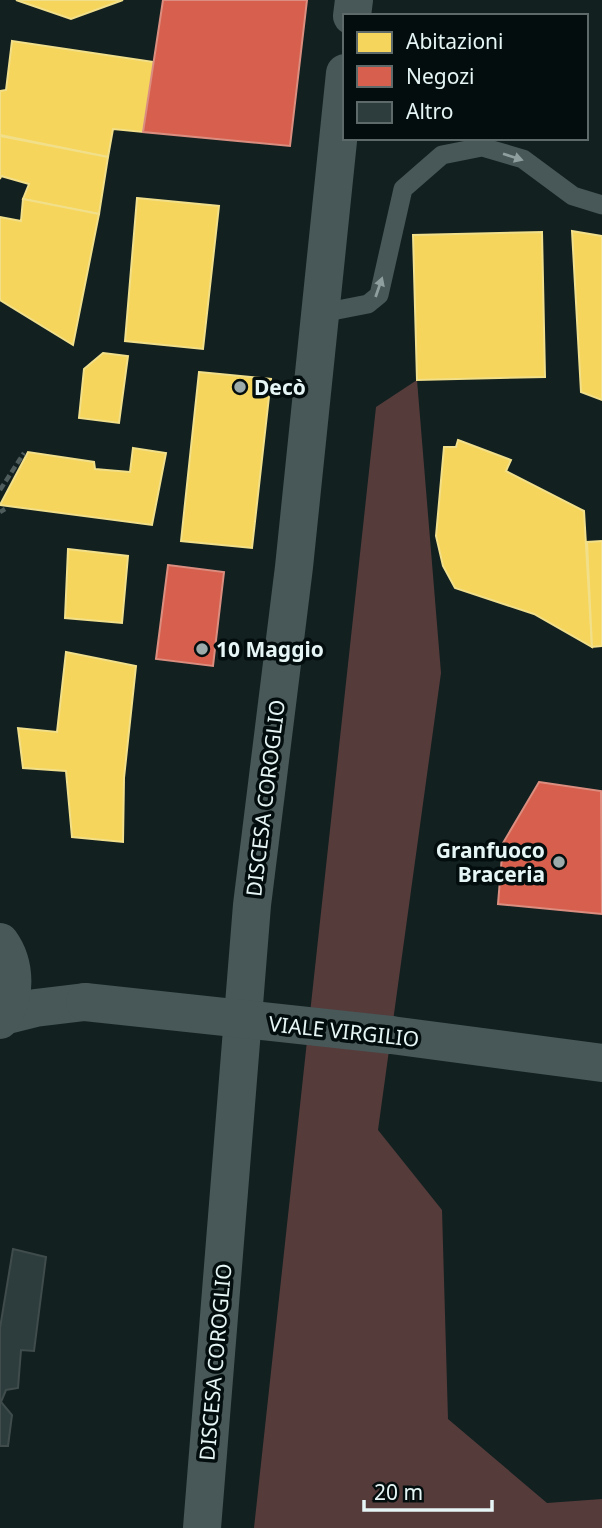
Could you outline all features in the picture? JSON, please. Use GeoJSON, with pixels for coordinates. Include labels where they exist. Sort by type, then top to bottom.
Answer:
{"type":"FeatureCollection","features":[{"type":"Feature","properties":{"kind":"street","name":"DISCESA COROGLIO"},"geometry":{"type":"LineString","coordinates":[[202,1527],[251,905],[322,313],[343,94]]}},
{"type":"Feature","properties":{"kind":"street","name":"VIALE VIRGILIO"},"geometry":{"type":"LineString","coordinates":[[6,956],[51,990],[85,1002]]}},
{"type":"Feature","properties":{"kind":"street"},"geometry":{"type":"LineString","coordinates":[[2,1018],[12,995],[6,956]]}},
{"type":"Feature","properties":{"kind":"street","name":"VIALE VIRGILIO"},"geometry":{"type":"LineString","coordinates":[[2,1018],[35,1008],[85,1002],[391,1035],[602,1063]]}},
{"type":"Feature","properties":{"kind":"lane"},"geometry":{"type":"LineString","coordinates":[[322,313],[368,304],[379,295],[402,189],[442,155],[482,147],[523,159],[573,196],[602,205]]}},
{"type":"Feature","properties":{"kind":"path"},"geometry":{"type":"LineString","coordinates":[[0,490],[23,453]]}},
{"type":"Feature","properties":{"kind":"shaded area"},"geometry":{"type":"Polygon","coordinates":[[[417,380],[441,673],[378,1130],[442,1210],[448,1419],[547,1503],[602,1499],[602,1528],[254,1528],[376,407],[417,380]]]}},
{"type":"Feature","properties":{"kind":"building: Abitazioni"},"geometry":{"type":"Polygon","coordinates":[[[16,0],[123,0],[71,19],[16,0]]]}},
{"type":"Feature","properties":{"kind":"building: Abitazioni"},"geometry":{"type":"Polygon","coordinates":[[[12,41],[154,62],[143,132],[113,129],[108,157],[0,135],[0,91],[6,90],[12,41]]]}},
{"type":"Feature","properties":{"kind":"building: Abitazioni"},"geometry":{"type":"Polygon","coordinates":[[[0,136],[108,157],[99,214],[23,199],[29,184],[1,176],[0,179],[0,136]]]}},
{"type":"Feature","properties":{"kind":"building: Abitazioni"},"geometry":{"type":"Polygon","coordinates":[[[137,198],[219,206],[203,349],[125,341],[137,198]]]}},
{"type":"Feature","properties":{"kind":"building: Abitazioni"},"geometry":{"type":"Polygon","coordinates":[[[23,199],[99,214],[73,345],[0,300],[0,217],[21,221],[23,199]]]}},
{"type":"Feature","properties":{"kind":"building: Abitazioni"},"geometry":{"type":"Polygon","coordinates":[[[572,231],[602,236],[602,400],[581,392],[572,231]]]}},
{"type":"Feature","properties":{"kind":"building: Abitazioni"},"geometry":{"type":"Polygon","coordinates":[[[542,232],[545,377],[417,380],[413,235],[542,232]]]}},
{"type":"Feature","properties":{"kind":"building: Abitazioni"},"geometry":{"type":"Polygon","coordinates":[[[103,353],[128,356],[119,423],[79,418],[84,369],[103,353]]]}},
{"type":"Feature","properties":{"kind":"building: Abitazioni"},"geometry":{"type":"Polygon","coordinates":[[[199,372],[271,379],[252,548],[181,541],[199,372]]]}},
{"type":"Feature","properties":{"kind":"building: Abitazioni"},"geometry":{"type":"Polygon","coordinates":[[[458,440],[511,460],[506,471],[584,511],[592,647],[534,614],[455,588],[443,566],[436,536],[444,447],[456,447],[458,440]]]}},
{"type":"Feature","properties":{"kind":"building: Abitazioni"},"geometry":{"type":"Polygon","coordinates":[[[133,448],[166,453],[152,525],[0,505],[28,452],[94,462],[95,469],[130,472],[133,448]]]}},
{"type":"Feature","properties":{"kind":"building: Abitazioni"},"geometry":{"type":"Polygon","coordinates":[[[602,541],[602,646],[592,647],[587,542],[602,541]]]}},
{"type":"Feature","properties":{"kind":"building: Abitazioni"},"geometry":{"type":"Polygon","coordinates":[[[68,549],[128,556],[122,623],[65,618],[68,549]]]}},
{"type":"Feature","properties":{"kind":"building: Abitazioni"},"geometry":{"type":"Polygon","coordinates":[[[66,652],[136,666],[124,778],[123,842],[72,837],[66,771],[23,768],[18,728],[57,732],[66,652]]]}},
{"type":"Feature","properties":{"kind":"building: Negozi"},"geometry":{"type":"Polygon","coordinates":[[[163,0],[307,0],[290,146],[143,132],[163,0]]]}},
{"type":"Feature","properties":{"kind":"building: Negozi"},"geometry":{"type":"Polygon","coordinates":[[[168,565],[224,572],[213,666],[156,659],[168,565]]]}},
{"type":"Feature","properties":{"kind":"building: Negozi"},"geometry":{"type":"Polygon","coordinates":[[[539,782],[601,791],[602,914],[498,904],[503,843],[539,782]]]}},
{"type":"Feature","properties":{"kind":"building: Altro"},"geometry":{"type":"Polygon","coordinates":[[[13,1249],[46,1257],[34,1351],[21,1350],[18,1388],[6,1390],[1,1402],[12,1415],[8,1446],[0,1446],[0,1328],[13,1249]]]}},
{"type":"Feature","properties":{"kind":"place","name":"Decò"},"geometry":{"type":"Point","coordinates":[240,387]}},
{"type":"Feature","properties":{"kind":"place","name":"10 Maggio"},"geometry":{"type":"Point","coordinates":[202,649]}},
{"type":"Feature","properties":{"kind":"place","name":"Granfuoco Braceria"},"geometry":{"type":"Point","coordinates":[559,862]}}]}
